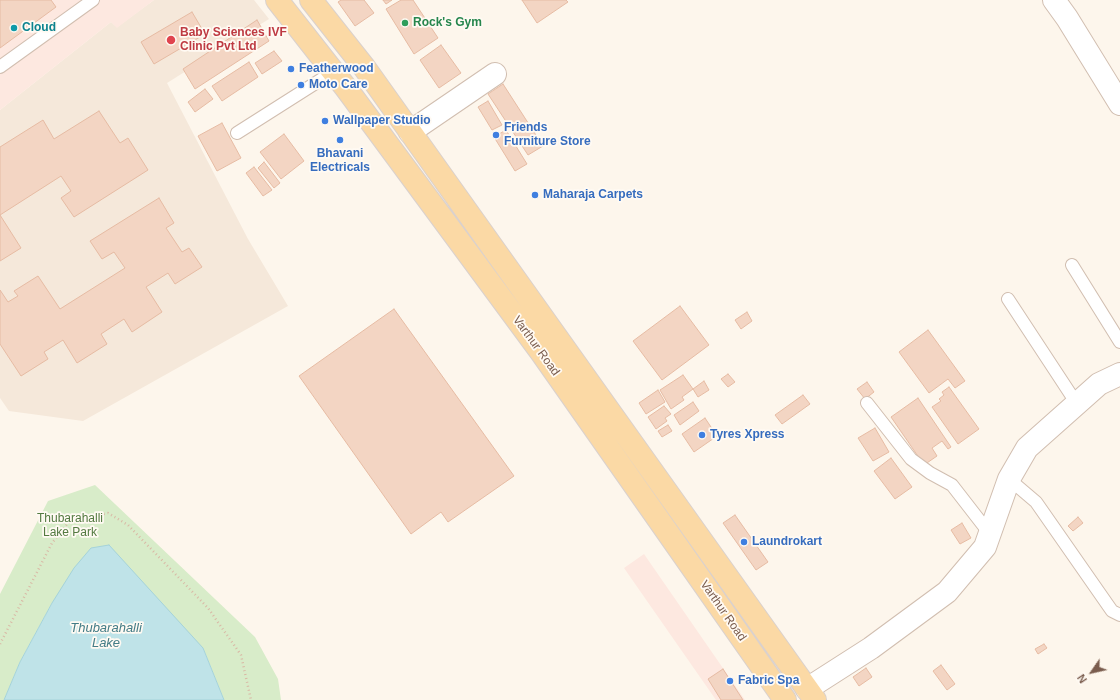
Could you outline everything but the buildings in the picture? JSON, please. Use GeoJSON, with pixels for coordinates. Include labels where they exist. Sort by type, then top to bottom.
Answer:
{"type":"FeatureCollection","features":[{"type":"Feature","properties":{"kind":"main road","name":"Varthur Road"},"geometry":{"type":"LineString","coordinates":[[277,0],[346,88],[541,352],[785,700]]}},
{"type":"Feature","properties":{"kind":"main road","name":"Varthur Road"},"geometry":{"type":"LineString","coordinates":[[311,0],[364,67],[811,694]]}},
{"type":"Feature","properties":{"kind":"main road"},"geometry":{"type":"LineString","coordinates":[[541,352],[558,339]]}},
{"type":"Feature","properties":{"kind":"street"},"geometry":{"type":"LineString","coordinates":[[1054,0],[1067,18],[1120,104]]}},
{"type":"Feature","properties":{"kind":"street"},"geometry":{"type":"LineString","coordinates":[[410,132],[495,74]]}},
{"type":"Feature","properties":{"kind":"street"},"geometry":{"type":"LineString","coordinates":[[811,694],[947,592],[985,547],[1009,480],[1027,448],[1099,384],[1120,374]]}},
{"type":"Feature","properties":{"kind":"lane"},"geometry":{"type":"LineString","coordinates":[[0,67],[93,0]]}},
{"type":"Feature","properties":{"kind":"lane"},"geometry":{"type":"LineString","coordinates":[[237,133],[333,72]]}},
{"type":"Feature","properties":{"kind":"lane"},"geometry":{"type":"LineString","coordinates":[[1072,265],[1120,342]]}},
{"type":"Feature","properties":{"kind":"lane"},"geometry":{"type":"LineString","coordinates":[[1008,299],[1077,404]]}},
{"type":"Feature","properties":{"kind":"lane"},"geometry":{"type":"LineString","coordinates":[[867,403],[911,459],[930,473],[952,485],[990,534]]}},
{"type":"Feature","properties":{"kind":"lane"},"geometry":{"type":"LineString","coordinates":[[1009,480],[1036,502],[1112,611],[1120,615]]}},
{"type":"Feature","properties":{"kind":"path"},"geometry":{"type":"LineString","coordinates":[[0,644],[52,543],[68,523],[108,513],[128,525],[208,608],[241,655],[251,700]]}},
{"type":"Feature","properties":{"kind":"shaded area"},"geometry":{"type":"Polygon","coordinates":[[[0,0],[154,0],[117,28],[111,22],[0,110],[0,0]]]}},
{"type":"Feature","properties":{"kind":"shaded area"},"geometry":{"type":"Polygon","coordinates":[[[154,0],[254,0],[269,19],[167,83],[248,239],[288,306],[83,421],[9,411],[0,398],[0,110],[111,22],[117,27],[154,0]]]}},
{"type":"Feature","properties":{"kind":"shaded area"},"geometry":{"type":"Polygon","coordinates":[[[644,554],[745,700],[716,700],[624,568],[644,554]]]}},
{"type":"Feature","properties":{"kind":"green space","name":"Thubarahalli Lake Park"},"geometry":{"type":"Polygon","coordinates":[[[95,485],[255,637],[278,679],[281,700],[224,700],[203,648],[52,603],[20,662],[4,700],[0,700],[0,594],[48,501],[95,485]]]}},
{"type":"Feature","properties":{"kind":"water","name":"Thubarahalli Lake"},"geometry":{"type":"Polygon","coordinates":[[[109,545],[203,648],[224,700],[4,700],[20,662],[52,603],[74,568],[91,548],[109,545]]]}},
{"type":"Feature","properties":{"kind":"place","name":"Rock's Gym"},"geometry":{"type":"Point","coordinates":[405,23]}},
{"type":"Feature","properties":{"kind":"place","name":"Cloud"},"geometry":{"type":"Point","coordinates":[14,28]}},
{"type":"Feature","properties":{"kind":"place","name":"Baby Sciences IVF Clinic Pvt Ltd"},"geometry":{"type":"Point","coordinates":[171,40]}},
{"type":"Feature","properties":{"kind":"place","name":"Featherwood"},"geometry":{"type":"Point","coordinates":[291,69]}},
{"type":"Feature","properties":{"kind":"place","name":"Moto Care"},"geometry":{"type":"Point","coordinates":[301,85]}},
{"type":"Feature","properties":{"kind":"place","name":"Wallpaper Studio"},"geometry":{"type":"Point","coordinates":[325,121]}},
{"type":"Feature","properties":{"kind":"place","name":"Friends Furniture Store"},"geometry":{"type":"Point","coordinates":[496,135]}},
{"type":"Feature","properties":{"kind":"place","name":"Bhavani Electricals"},"geometry":{"type":"Point","coordinates":[340,140]}},
{"type":"Feature","properties":{"kind":"place","name":"Maharaja Carpets"},"geometry":{"type":"Point","coordinates":[535,195]}},
{"type":"Feature","properties":{"kind":"place","name":"Tyres Xpress"},"geometry":{"type":"Point","coordinates":[702,435]}},
{"type":"Feature","properties":{"kind":"place","name":"Laundrokart"},"geometry":{"type":"Point","coordinates":[744,542]}},
{"type":"Feature","properties":{"kind":"place","name":"Fabric Spa"},"geometry":{"type":"Point","coordinates":[730,681]}}]}
